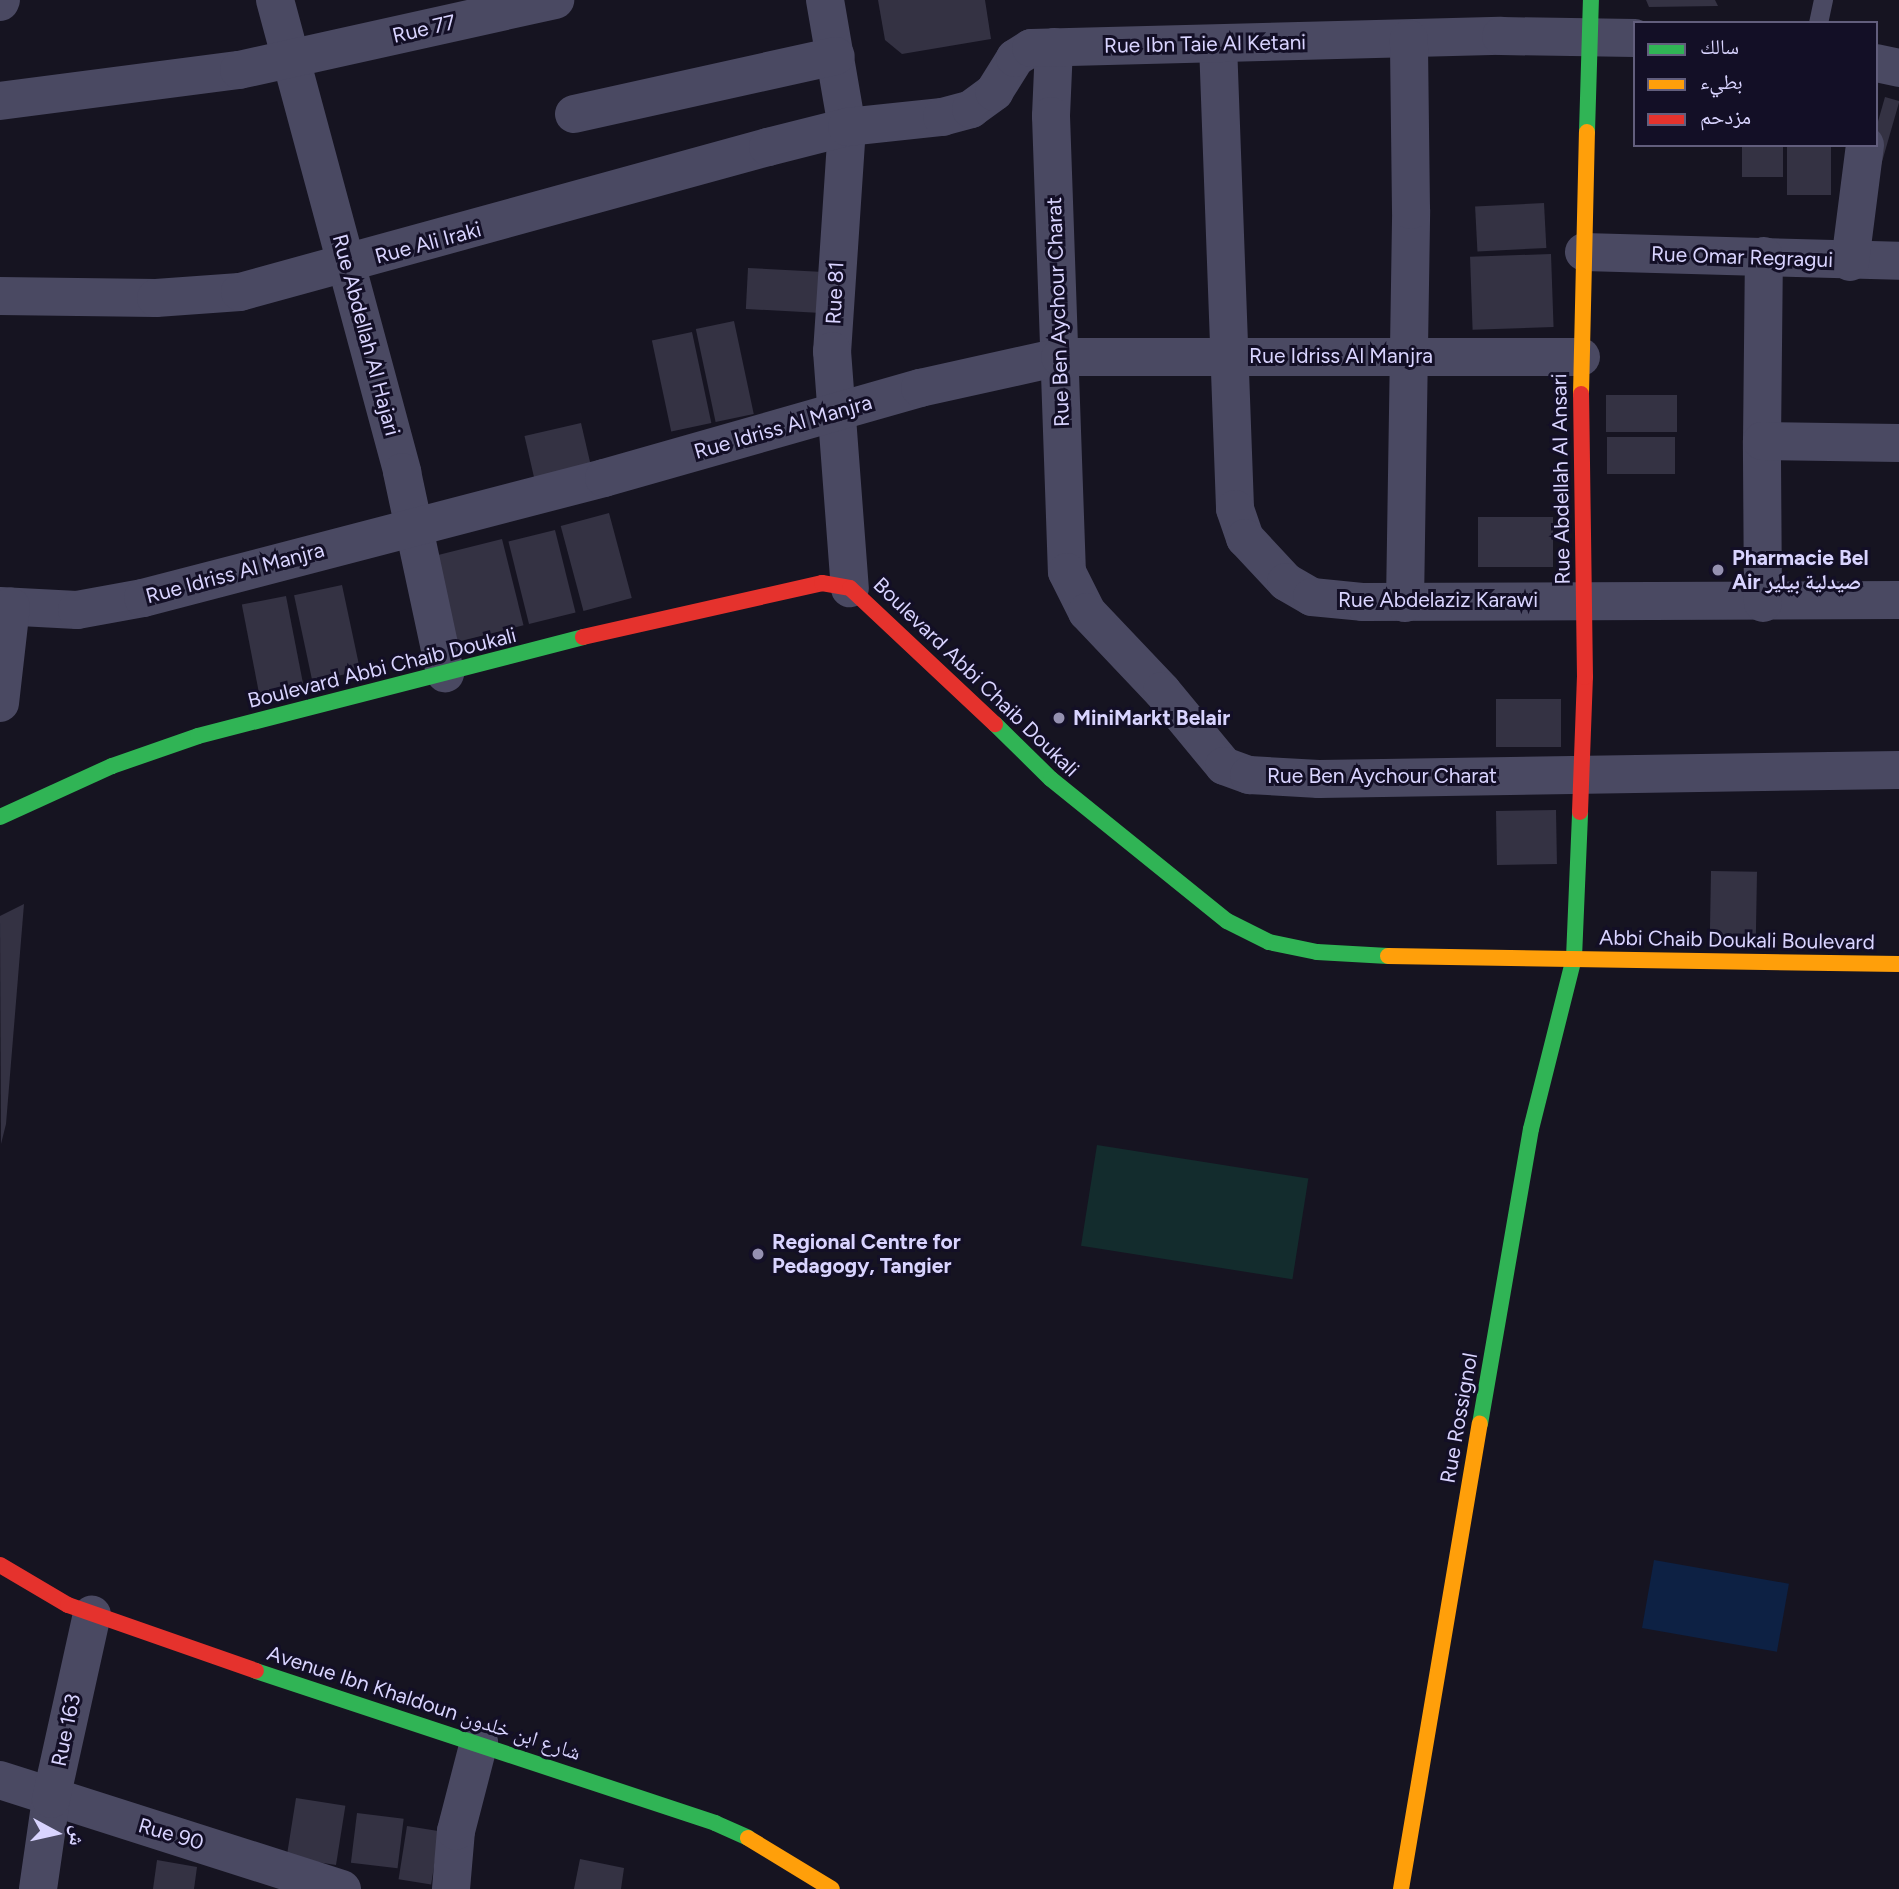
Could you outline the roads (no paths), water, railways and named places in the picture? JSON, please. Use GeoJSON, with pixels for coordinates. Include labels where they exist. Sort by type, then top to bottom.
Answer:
{"type":"FeatureCollection","features":[{"type":"Feature","properties":{"kind":"street","name":"Rue Abdellah Al Hajari"},"geometry":{"type":"LineString","coordinates":[[275,0],[349,265],[413,525],[445,673]]}},
{"type":"Feature","properties":{"kind":"street","name":"Rue 77"},"geometry":{"type":"LineString","coordinates":[[0,101],[190,78],[555,0]]}},
{"type":"Feature","properties":{"kind":"street","name":"Rue 81"},"geometry":{"type":"LineString","coordinates":[[825,0],[847,127],[832,351],[850,587]]}},
{"type":"Feature","properties":{"kind":"street","name":"Rue Ibn Taie Al Ketani"},"geometry":{"type":"LineString","coordinates":[[847,127],[942,117],[971,109],[994,92],[1022,52],[1054,47],[1409,39],[1591,18],[1633,36]]}},
{"type":"Feature","properties":{"kind":"street","name":"Rue Abdellah Al Ansari"},"geometry":{"type":"LineString","coordinates":[[1574,958],[1583,775],[1581,357],[1591,18]]}},
{"type":"Feature","properties":{"kind":"street"},"geometry":{"type":"LineString","coordinates":[[1405,603],[1406,355],[1411,210],[1409,39]]}},
{"type":"Feature","properties":{"kind":"street","name":"Rue Abdelaziz Karawi"},"geometry":{"type":"LineString","coordinates":[[1218,44],[1231,482],[1239,524],[1250,544],[1286,582],[1312,597],[1405,603],[1583,599],[1763,603],[1899,600]]}},
{"type":"Feature","properties":{"kind":"street","name":"Rue Ben Aychour Charat"},"geometry":{"type":"LineString","coordinates":[[1054,47],[1051,116],[1064,525],[1072,586],[1087,612],[1163,691],[1224,766],[1249,775],[1319,779],[1899,770]]}},
{"type":"Feature","properties":{"kind":"street"},"geometry":{"type":"LineString","coordinates":[[574,114],[836,55]]}},
{"type":"Feature","properties":{"kind":"street"},"geometry":{"type":"LineString","coordinates":[[1878,63],[1899,68]]}},
{"type":"Feature","properties":{"kind":"street","name":"Rue Ali Iraki"},"geometry":{"type":"LineString","coordinates":[[0,296],[156,298],[240,292],[349,265],[847,127]]}},
{"type":"Feature","properties":{"kind":"street"},"geometry":{"type":"LineString","coordinates":[[1850,262],[1865,147]]}},
{"type":"Feature","properties":{"kind":"street","name":"Rue Omar Regragui"},"geometry":{"type":"LineString","coordinates":[[1584,252],[1764,256],[1850,262],[1899,261]]}},
{"type":"Feature","properties":{"kind":"street"},"geometry":{"type":"LineString","coordinates":[[1763,603],[1764,256]]}},
{"type":"Feature","properties":{"kind":"street","name":"Rue Idriss Al Manjra"},"geometry":{"type":"LineString","coordinates":[[5,607],[76,610],[143,598],[413,525],[604,478],[991,369],[1060,357],[1581,357]]}},
{"type":"Feature","properties":{"kind":"street"},"geometry":{"type":"LineString","coordinates":[[1762,441],[1899,443]]}},
{"type":"Feature","properties":{"kind":"street","name":"Boulevard Abbi Chaib Doukali"},"geometry":{"type":"LineString","coordinates":[[0,817],[112,766],[198,736],[805,583],[850,587],[1051,779],[1227,921],[1269,942],[1317,952],[1574,958]]}},
{"type":"Feature","properties":{"kind":"street"},"geometry":{"type":"LineString","coordinates":[[0,703],[5,607]]}},
{"type":"Feature","properties":{"kind":"street","name":"Abbi Chaib Doukali Boulevard"},"geometry":{"type":"LineString","coordinates":[[1574,958],[1899,964]]}},
{"type":"Feature","properties":{"kind":"street","name":"Rue Rossignol"},"geometry":{"type":"LineString","coordinates":[[1401,1889],[1531,1129],[1574,958]]}},
{"type":"Feature","properties":{"kind":"street","name":"Avenue Ibn Khaldoun شارع ابن خلدون"},"geometry":{"type":"LineString","coordinates":[[0,1565],[92,1614],[375,1713],[479,1742],[715,1823],[754,1841],[832,1889]]}},
{"type":"Feature","properties":{"kind":"street","name":"Rue 163"},"geometry":{"type":"LineString","coordinates":[[38,1889],[51,1798],[92,1614]]}},
{"type":"Feature","properties":{"kind":"street"},"geometry":{"type":"LineString","coordinates":[[450,1889],[456,1830],[479,1742]]}},
{"type":"Feature","properties":{"kind":"street","name":"Rue 90"},"geometry":{"type":"LineString","coordinates":[[0,1780],[342,1889]]}},
{"type":"Feature","properties":{"kind":"lane"},"geometry":{"type":"LineString","coordinates":[[1818,21],[1823,0]]}},
{"type":"Feature","properties":{"kind":"water"},"geometry":{"type":"Polygon","coordinates":[[[1654,1560],[1789,1584],[1777,1652],[1642,1628],[1654,1560]]]}},
{"type":"Feature","properties":{"kind":"place","name":"Pharmacie Bel Air صيدلية بيلير"},"geometry":{"type":"Point","coordinates":[1718,570]}},
{"type":"Feature","properties":{"kind":"place","name":"MiniMarkt Belair"},"geometry":{"type":"Point","coordinates":[1059,718]}},
{"type":"Feature","properties":{"kind":"place","name":"Regional Centre for Pedagogy, Tangier"},"geometry":{"type":"Point","coordinates":[758,1254]}}]}
